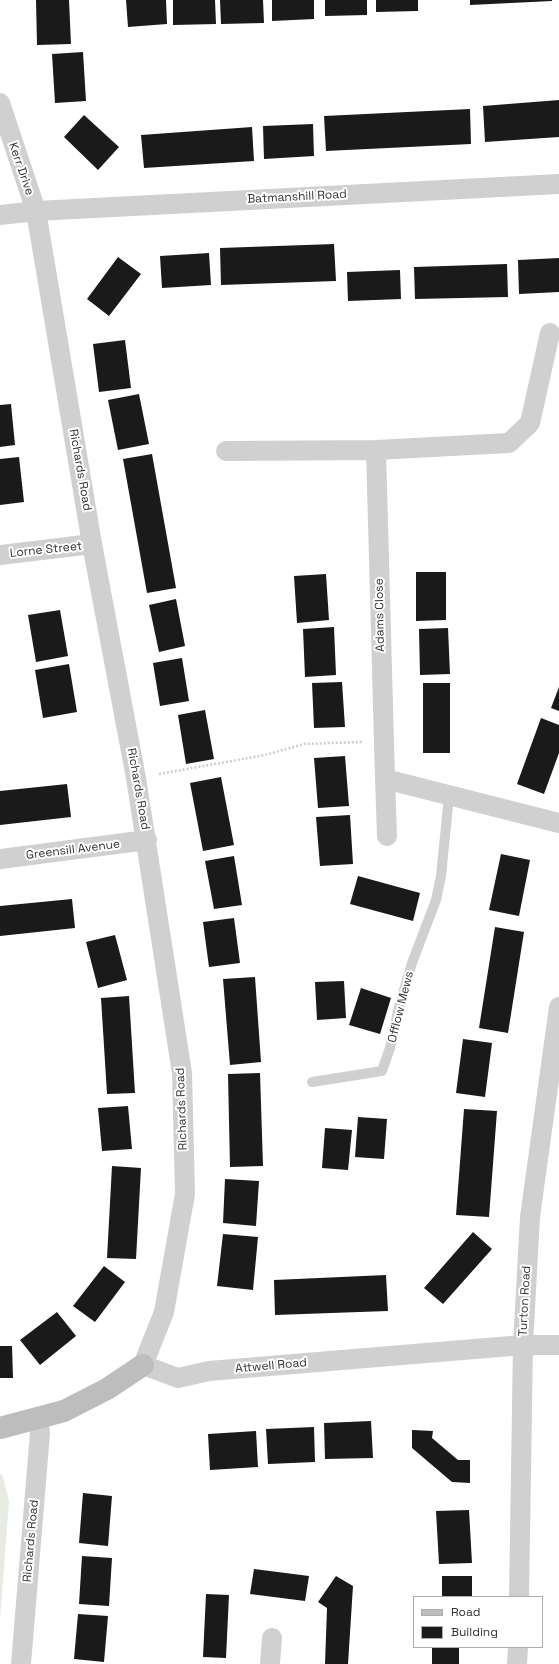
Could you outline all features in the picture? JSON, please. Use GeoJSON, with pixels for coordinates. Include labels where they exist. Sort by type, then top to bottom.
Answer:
{"type":"FeatureCollection","features":[{"type":"Feature","properties":{"kind":"street","name":"Kerr Drive"},"geometry":{"type":"LineString","coordinates":[[0,103],[36,212]]}},
{"type":"Feature","properties":{"kind":"street","name":"Batmanshill Road"},"geometry":{"type":"LineString","coordinates":[[0,216],[36,212],[559,184]]}},
{"type":"Feature","properties":{"kind":"street","name":"Richards Road"},"geometry":{"type":"LineString","coordinates":[[36,212],[92,544],[147,840],[182,1073],[185,1194],[164,1312],[143,1365]]}},
{"type":"Feature","properties":{"kind":"street"},"geometry":{"type":"LineString","coordinates":[[226,451],[376,450],[509,443],[530,423],[550,333]]}},
{"type":"Feature","properties":{"kind":"street","name":"Adams Close"},"geometry":{"type":"LineString","coordinates":[[376,450],[387,836]]}},
{"type":"Feature","properties":{"kind":"street","name":"Lorne Street"},"geometry":{"type":"LineString","coordinates":[[0,555],[92,544]]}},
{"type":"Feature","properties":{"kind":"street"},"geometry":{"type":"LineString","coordinates":[[385,779],[559,823]]}},
{"type":"Feature","properties":{"kind":"street","name":"Greensill Avenue"},"geometry":{"type":"LineString","coordinates":[[0,860],[147,840]]}},
{"type":"Feature","properties":{"kind":"street","name":"Turton Road"},"geometry":{"type":"LineString","coordinates":[[518,1596],[523,1345],[530,1217],[559,1007]]}},
{"type":"Feature","properties":{"kind":"street","name":"Attwell Road"},"geometry":{"type":"LineString","coordinates":[[143,1365],[178,1378],[209,1371],[523,1345],[559,1345]]}},
{"type":"Feature","properties":{"kind":"street"},"geometry":{"type":"LineString","coordinates":[[0,1428],[64,1411],[107,1389],[143,1365]]}},
{"type":"Feature","properties":{"kind":"street","name":"Richards Road"},"geometry":{"type":"LineString","coordinates":[[21,1664],[40,1433],[38,1418]]}},
{"type":"Feature","properties":{"kind":"street"},"geometry":{"type":"LineString","coordinates":[[270,1664],[272,1638]]}},
{"type":"Feature","properties":{"kind":"street"},"geometry":{"type":"LineString","coordinates":[[517,1664],[518,1648]]}},
{"type":"Feature","properties":{"kind":"lane","name":"Offlow Mews"},"geometry":{"type":"LineString","coordinates":[[312,1082],[382,1071],[390,1048],[399,1007],[412,963],[436,900],[441,876],[449,796]]}},
{"type":"Feature","properties":{"kind":"path"},"geometry":{"type":"LineString","coordinates":[[136,778],[265,755],[304,744],[384,742]]}},
{"type":"Feature","properties":{"kind":"shaded area"},"geometry":{"type":"Polygon","coordinates":[[[0,1474],[2,1474],[9,1501],[0,1620],[0,1474]]]}},
{"type":"Feature","properties":{"kind":"building"},"geometry":{"type":"Polygon","coordinates":[[[36,0],[69,0],[71,44],[37,45],[36,0]]]}},
{"type":"Feature","properties":{"kind":"building"},"geometry":{"type":"Polygon","coordinates":[[[126,0],[166,0],[167,24],[128,27],[126,0]]]}},
{"type":"Feature","properties":{"kind":"building"},"geometry":{"type":"Polygon","coordinates":[[[173,0],[215,0],[216,24],[173,25],[173,0]]]}},
{"type":"Feature","properties":{"kind":"building"},"geometry":{"type":"Polygon","coordinates":[[[220,0],[263,0],[264,23],[221,24],[220,0]]]}},
{"type":"Feature","properties":{"kind":"building"},"geometry":{"type":"Polygon","coordinates":[[[272,0],[314,0],[314,19],[272,21],[272,0]]]}},
{"type":"Feature","properties":{"kind":"building"},"geometry":{"type":"Polygon","coordinates":[[[325,0],[367,0],[367,15],[325,16],[325,0]]]}},
{"type":"Feature","properties":{"kind":"building"},"geometry":{"type":"Polygon","coordinates":[[[376,0],[418,0],[418,11],[376,12],[376,0]]]}},
{"type":"Feature","properties":{"kind":"building"},"geometry":{"type":"Polygon","coordinates":[[[470,0],[552,0],[552,1],[470,5],[470,0]]]}},
{"type":"Feature","properties":{"kind":"building"},"geometry":{"type":"Polygon","coordinates":[[[83,52],[86,101],[55,103],[52,54],[83,52]]]}},
{"type":"Feature","properties":{"kind":"building"},"geometry":{"type":"Polygon","coordinates":[[[559,100],[559,137],[485,142],[483,106],[559,100]]]}},
{"type":"Feature","properties":{"kind":"building"},"geometry":{"type":"Polygon","coordinates":[[[470,109],[471,144],[326,151],[324,116],[470,109]]]}},
{"type":"Feature","properties":{"kind":"building"},"geometry":{"type":"Polygon","coordinates":[[[84,115],[119,147],[98,170],[64,137],[84,115]]]}},
{"type":"Feature","properties":{"kind":"building"},"geometry":{"type":"Polygon","coordinates":[[[313,124],[314,156],[264,159],[263,126],[313,124]]]}},
{"type":"Feature","properties":{"kind":"building"},"geometry":{"type":"Polygon","coordinates":[[[252,127],[254,161],[144,168],[141,135],[252,127]]]}},
{"type":"Feature","properties":{"kind":"building"},"geometry":{"type":"Polygon","coordinates":[[[334,244],[336,281],[221,285],[220,248],[334,244]]]}},
{"type":"Feature","properties":{"kind":"building"},"geometry":{"type":"Polygon","coordinates":[[[209,253],[211,285],[162,288],[160,256],[209,253]]]}},
{"type":"Feature","properties":{"kind":"building"},"geometry":{"type":"Polygon","coordinates":[[[118,257],[141,274],[109,316],[87,299],[118,257]]]}},
{"type":"Feature","properties":{"kind":"building"},"geometry":{"type":"Polygon","coordinates":[[[559,258],[559,292],[519,294],[518,260],[559,258]]]}},
{"type":"Feature","properties":{"kind":"building"},"geometry":{"type":"Polygon","coordinates":[[[507,264],[508,297],[415,299],[414,267],[507,264]]]}},
{"type":"Feature","properties":{"kind":"building"},"geometry":{"type":"Polygon","coordinates":[[[400,270],[401,299],[348,301],[347,272],[400,270]]]}},
{"type":"Feature","properties":{"kind":"building"},"geometry":{"type":"Polygon","coordinates":[[[125,340],[131,388],[99,392],[93,344],[125,340]]]}},
{"type":"Feature","properties":{"kind":"building"},"geometry":{"type":"Polygon","coordinates":[[[139,394],[149,444],[118,450],[108,400],[139,394]]]}},
{"type":"Feature","properties":{"kind":"building"},"geometry":{"type":"Polygon","coordinates":[[[11,404],[15,445],[0,447],[0,405],[11,404]]]}},
{"type":"Feature","properties":{"kind":"building"},"geometry":{"type":"Polygon","coordinates":[[[152,454],[176,588],[147,593],[123,459],[152,454]]]}},
{"type":"Feature","properties":{"kind":"building"},"geometry":{"type":"Polygon","coordinates":[[[19,457],[24,502],[0,505],[0,459],[19,457]]]}},
{"type":"Feature","properties":{"kind":"building"},"geometry":{"type":"Polygon","coordinates":[[[416,572],[446,572],[446,620],[416,621],[416,572]]]}},
{"type":"Feature","properties":{"kind":"building"},"geometry":{"type":"Polygon","coordinates":[[[326,574],[329,620],[297,623],[294,576],[326,574]]]}},
{"type":"Feature","properties":{"kind":"building"},"geometry":{"type":"Polygon","coordinates":[[[176,599],[185,646],[159,652],[149,605],[176,599]]]}},
{"type":"Feature","properties":{"kind":"building"},"geometry":{"type":"Polygon","coordinates":[[[60,610],[68,656],[36,662],[28,615],[60,610]]]}},
{"type":"Feature","properties":{"kind":"building"},"geometry":{"type":"Polygon","coordinates":[[[334,627],[336,675],[305,677],[303,629],[334,627]]]}},
{"type":"Feature","properties":{"kind":"building"},"geometry":{"type":"Polygon","coordinates":[[[448,628],[450,674],[420,675],[419,629],[448,628]]]}},
{"type":"Feature","properties":{"kind":"building"},"geometry":{"type":"Polygon","coordinates":[[[182,658],[189,701],[160,706],[153,663],[182,658]]]}},
{"type":"Feature","properties":{"kind":"building"},"geometry":{"type":"Polygon","coordinates":[[[69,664],[77,712],[43,718],[35,670],[69,664]]]}},
{"type":"Feature","properties":{"kind":"building"},"geometry":{"type":"Polygon","coordinates":[[[342,682],[345,727],[314,728],[312,683],[342,682]]]}},
{"type":"Feature","properties":{"kind":"building"},"geometry":{"type":"Polygon","coordinates":[[[423,683],[450,683],[450,753],[423,753],[423,683]]]}},
{"type":"Feature","properties":{"kind":"building"},"geometry":{"type":"Polygon","coordinates":[[[559,687],[559,711],[551,708],[559,687]]]}},
{"type":"Feature","properties":{"kind":"building"},"geometry":{"type":"Polygon","coordinates":[[[205,710],[214,759],[186,764],[178,715],[205,710]]]}},
{"type":"Feature","properties":{"kind":"building"},"geometry":{"type":"Polygon","coordinates":[[[541,718],[559,725],[559,753],[544,794],[517,784],[541,718]]]}},
{"type":"Feature","properties":{"kind":"building"},"geometry":{"type":"Polygon","coordinates":[[[345,756],[349,806],[318,808],[314,758],[345,756]]]}},
{"type":"Feature","properties":{"kind":"building"},"geometry":{"type":"Polygon","coordinates":[[[221,777],[234,845],[203,851],[190,783],[221,777]]]}},
{"type":"Feature","properties":{"kind":"building"},"geometry":{"type":"Polygon","coordinates":[[[67,784],[71,817],[0,825],[0,791],[67,784]]]}},
{"type":"Feature","properties":{"kind":"building"},"geometry":{"type":"Polygon","coordinates":[[[350,815],[353,864],[320,866],[316,817],[350,815]]]}},
{"type":"Feature","properties":{"kind":"building"},"geometry":{"type":"Polygon","coordinates":[[[501,854],[530,860],[519,916],[489,910],[501,854]]]}},
{"type":"Feature","properties":{"kind":"building"},"geometry":{"type":"Polygon","coordinates":[[[234,856],[242,905],[214,909],[205,861],[234,856]]]}},
{"type":"Feature","properties":{"kind":"building"},"geometry":{"type":"Polygon","coordinates":[[[358,876],[420,893],[413,921],[350,904],[358,876]]]}},
{"type":"Feature","properties":{"kind":"building"},"geometry":{"type":"Polygon","coordinates":[[[72,899],[75,928],[0,936],[0,906],[72,899]]]}},
{"type":"Feature","properties":{"kind":"building"},"geometry":{"type":"Polygon","coordinates":[[[234,918],[240,963],[209,967],[203,922],[234,918]]]}},
{"type":"Feature","properties":{"kind":"building"},"geometry":{"type":"Polygon","coordinates":[[[495,927],[524,932],[508,1033],[479,1028],[495,927]]]}},
{"type":"Feature","properties":{"kind":"building"},"geometry":{"type":"Polygon","coordinates":[[[115,935],[127,980],[98,988],[86,942],[115,935]]]}},
{"type":"Feature","properties":{"kind":"building"},"geometry":{"type":"Polygon","coordinates":[[[255,977],[261,1062],[230,1065],[223,979],[255,977]]]}},
{"type":"Feature","properties":{"kind":"building"},"geometry":{"type":"Polygon","coordinates":[[[344,981],[346,1018],[317,1020],[315,982],[344,981]]]}},
{"type":"Feature","properties":{"kind":"building"},"geometry":{"type":"Polygon","coordinates":[[[361,988],[391,998],[380,1034],[349,1025],[361,988]]]}},
{"type":"Feature","properties":{"kind":"building"},"geometry":{"type":"Polygon","coordinates":[[[129,996],[135,1093],[107,1094],[101,998],[129,996]]]}},
{"type":"Feature","properties":{"kind":"building"},"geometry":{"type":"Polygon","coordinates":[[[463,1039],[492,1043],[485,1097],[456,1093],[463,1039]]]}},
{"type":"Feature","properties":{"kind":"building"},"geometry":{"type":"Polygon","coordinates":[[[260,1073],[263,1166],[230,1167],[228,1074],[260,1073]]]}},
{"type":"Feature","properties":{"kind":"building"},"geometry":{"type":"Polygon","coordinates":[[[128,1106],[132,1149],[102,1151],[98,1108],[128,1106]]]}},
{"type":"Feature","properties":{"kind":"building"},"geometry":{"type":"Polygon","coordinates":[[[464,1109],[497,1111],[489,1217],[456,1215],[464,1109]]]}},
{"type":"Feature","properties":{"kind":"building"},"geometry":{"type":"Polygon","coordinates":[[[358,1117],[387,1119],[384,1159],[355,1157],[358,1117]]]}},
{"type":"Feature","properties":{"kind":"building"},"geometry":{"type":"Polygon","coordinates":[[[325,1128],[352,1130],[348,1170],[322,1168],[325,1128]]]}},
{"type":"Feature","properties":{"kind":"building"},"geometry":{"type":"Polygon","coordinates":[[[112,1166],[141,1168],[136,1259],[107,1258],[112,1166]]]}},
{"type":"Feature","properties":{"kind":"building"},"geometry":{"type":"Polygon","coordinates":[[[225,1179],[259,1181],[256,1226],[223,1223],[225,1179]]]}},
{"type":"Feature","properties":{"kind":"building"},"geometry":{"type":"Polygon","coordinates":[[[473,1232],[492,1249],[443,1304],[424,1288],[473,1232]]]}},
{"type":"Feature","properties":{"kind":"building"},"geometry":{"type":"Polygon","coordinates":[[[223,1234],[258,1237],[253,1290],[217,1286],[223,1234]]]}},
{"type":"Feature","properties":{"kind":"building"},"geometry":{"type":"Polygon","coordinates":[[[104,1266],[125,1282],[95,1322],[73,1306],[104,1266]]]}},
{"type":"Feature","properties":{"kind":"building"},"geometry":{"type":"Polygon","coordinates":[[[386,1275],[388,1311],[275,1315],[274,1280],[386,1275]]]}},
{"type":"Feature","properties":{"kind":"building"},"geometry":{"type":"Polygon","coordinates":[[[57,1312],[76,1336],[40,1365],[20,1340],[57,1312]]]}},
{"type":"Feature","properties":{"kind":"building"},"geometry":{"type":"Polygon","coordinates":[[[0,1346],[12,1346],[13,1378],[0,1378],[0,1346]]]}},
{"type":"Feature","properties":{"kind":"building"},"geometry":{"type":"Polygon","coordinates":[[[371,1421],[373,1458],[325,1459],[324,1423],[371,1421]]]}},
{"type":"Feature","properties":{"kind":"building"},"geometry":{"type":"Polygon","coordinates":[[[314,1427],[315,1462],[268,1464],[266,1429],[314,1427]]]}},
{"type":"Feature","properties":{"kind":"building"},"geometry":{"type":"Polygon","coordinates":[[[412,1430],[433,1431],[432,1438],[458,1460],[470,1460],[470,1483],[452,1482],[412,1448],[412,1430]]]}},
{"type":"Feature","properties":{"kind":"building"},"geometry":{"type":"Polygon","coordinates":[[[256,1431],[258,1467],[210,1470],[208,1434],[256,1431]]]}},
{"type":"Feature","properties":{"kind":"building"},"geometry":{"type":"Polygon","coordinates":[[[83,1493],[112,1496],[108,1546],[79,1543],[83,1493]]]}},
{"type":"Feature","properties":{"kind":"building"},"geometry":{"type":"Polygon","coordinates":[[[469,1510],[472,1563],[439,1564],[436,1511],[469,1510]]]}},
{"type":"Feature","properties":{"kind":"building"},"geometry":{"type":"Polygon","coordinates":[[[82,1556],[112,1558],[109,1606],[79,1604],[82,1556]]]}},
{"type":"Feature","properties":{"kind":"building"},"geometry":{"type":"Polygon","coordinates":[[[254,1569],[309,1576],[305,1601],[250,1594],[254,1569]]]}},
{"type":"Feature","properties":{"kind":"building"},"geometry":{"type":"Polygon","coordinates":[[[336,1576],[353,1586],[348,1664],[325,1664],[327,1608],[318,1602],[336,1576]]]}},
{"type":"Feature","properties":{"kind":"building"},"geometry":{"type":"Polygon","coordinates":[[[442,1576],[472,1576],[472,1596],[442,1596],[442,1576]]]}},
{"type":"Feature","properties":{"kind":"building"},"geometry":{"type":"Polygon","coordinates":[[[206,1594],[229,1595],[226,1658],[203,1657],[206,1594]]]}},
{"type":"Feature","properties":{"kind":"building"},"geometry":{"type":"Polygon","coordinates":[[[78,1614],[108,1616],[104,1662],[74,1659],[78,1614]]]}},
{"type":"Feature","properties":{"kind":"building"},"geometry":{"type":"Polygon","coordinates":[[[432,1648],[459,1648],[459,1664],[432,1664],[432,1648]]]}}]}
